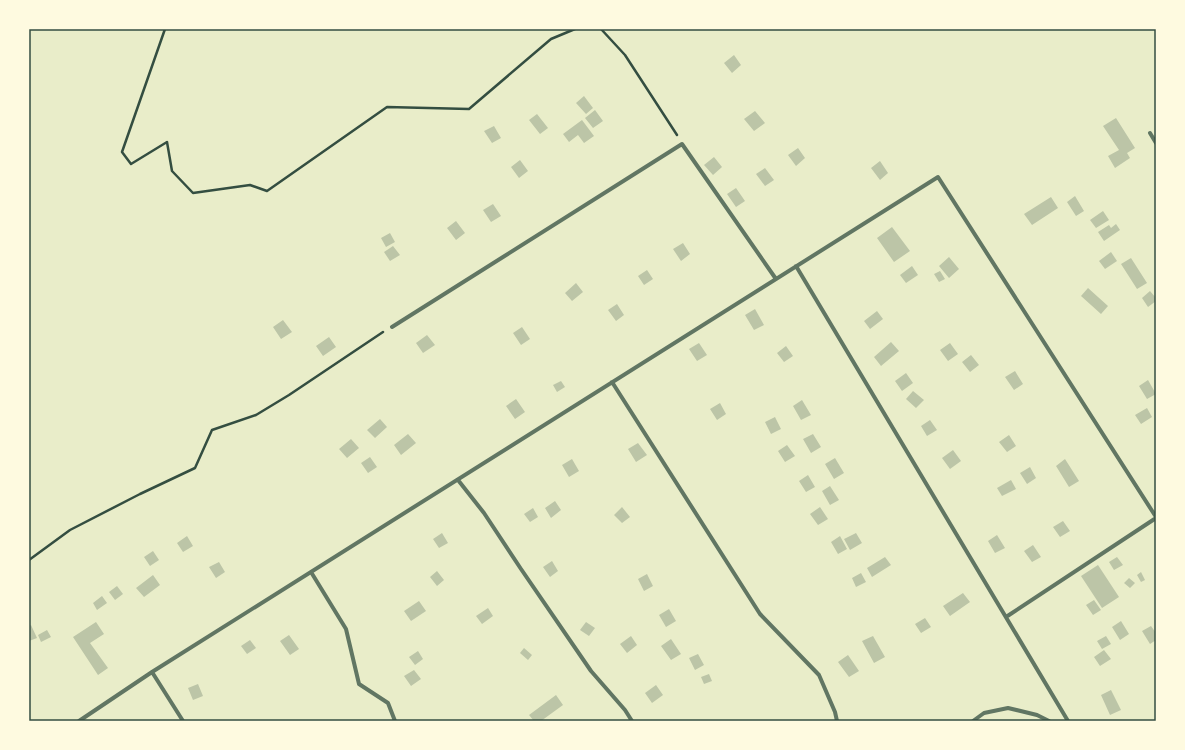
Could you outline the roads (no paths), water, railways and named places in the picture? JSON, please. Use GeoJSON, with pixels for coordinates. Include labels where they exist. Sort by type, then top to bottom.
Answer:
{"type":"FeatureCollection","features":[{"type":"Feature","properties":{"kind":"street"},"geometry":{"type":"LineString","coordinates":[[1150,133],[1156,143]]}},
{"type":"Feature","properties":{"kind":"street"},"geometry":{"type":"LineString","coordinates":[[392,326],[682,144],[776,279]]}},
{"type":"Feature","properties":{"kind":"street"},"geometry":{"type":"LineString","coordinates":[[79,721],[152,672],[938,177],[1156,517],[1006,617]]}},
{"type":"Feature","properties":{"kind":"street"},"geometry":{"type":"LineString","coordinates":[[796,266],[1068,721]]}},
{"type":"Feature","properties":{"kind":"street"},"geometry":{"type":"LineString","coordinates":[[612,382],[760,614],[819,675],[835,712],[837,721]]}},
{"type":"Feature","properties":{"kind":"street"},"geometry":{"type":"LineString","coordinates":[[458,480],[484,513],[591,671],[625,710],[632,721]]}},
{"type":"Feature","properties":{"kind":"street"},"geometry":{"type":"LineString","coordinates":[[311,572],[346,629],[359,684],[388,703],[395,721]]}},
{"type":"Feature","properties":{"kind":"street"},"geometry":{"type":"LineString","coordinates":[[152,672],[183,721]]}},
{"type":"Feature","properties":{"kind":"street"},"geometry":{"type":"LineString","coordinates":[[973,721],[984,713],[1008,708],[1037,715],[1049,721]]}}]}
